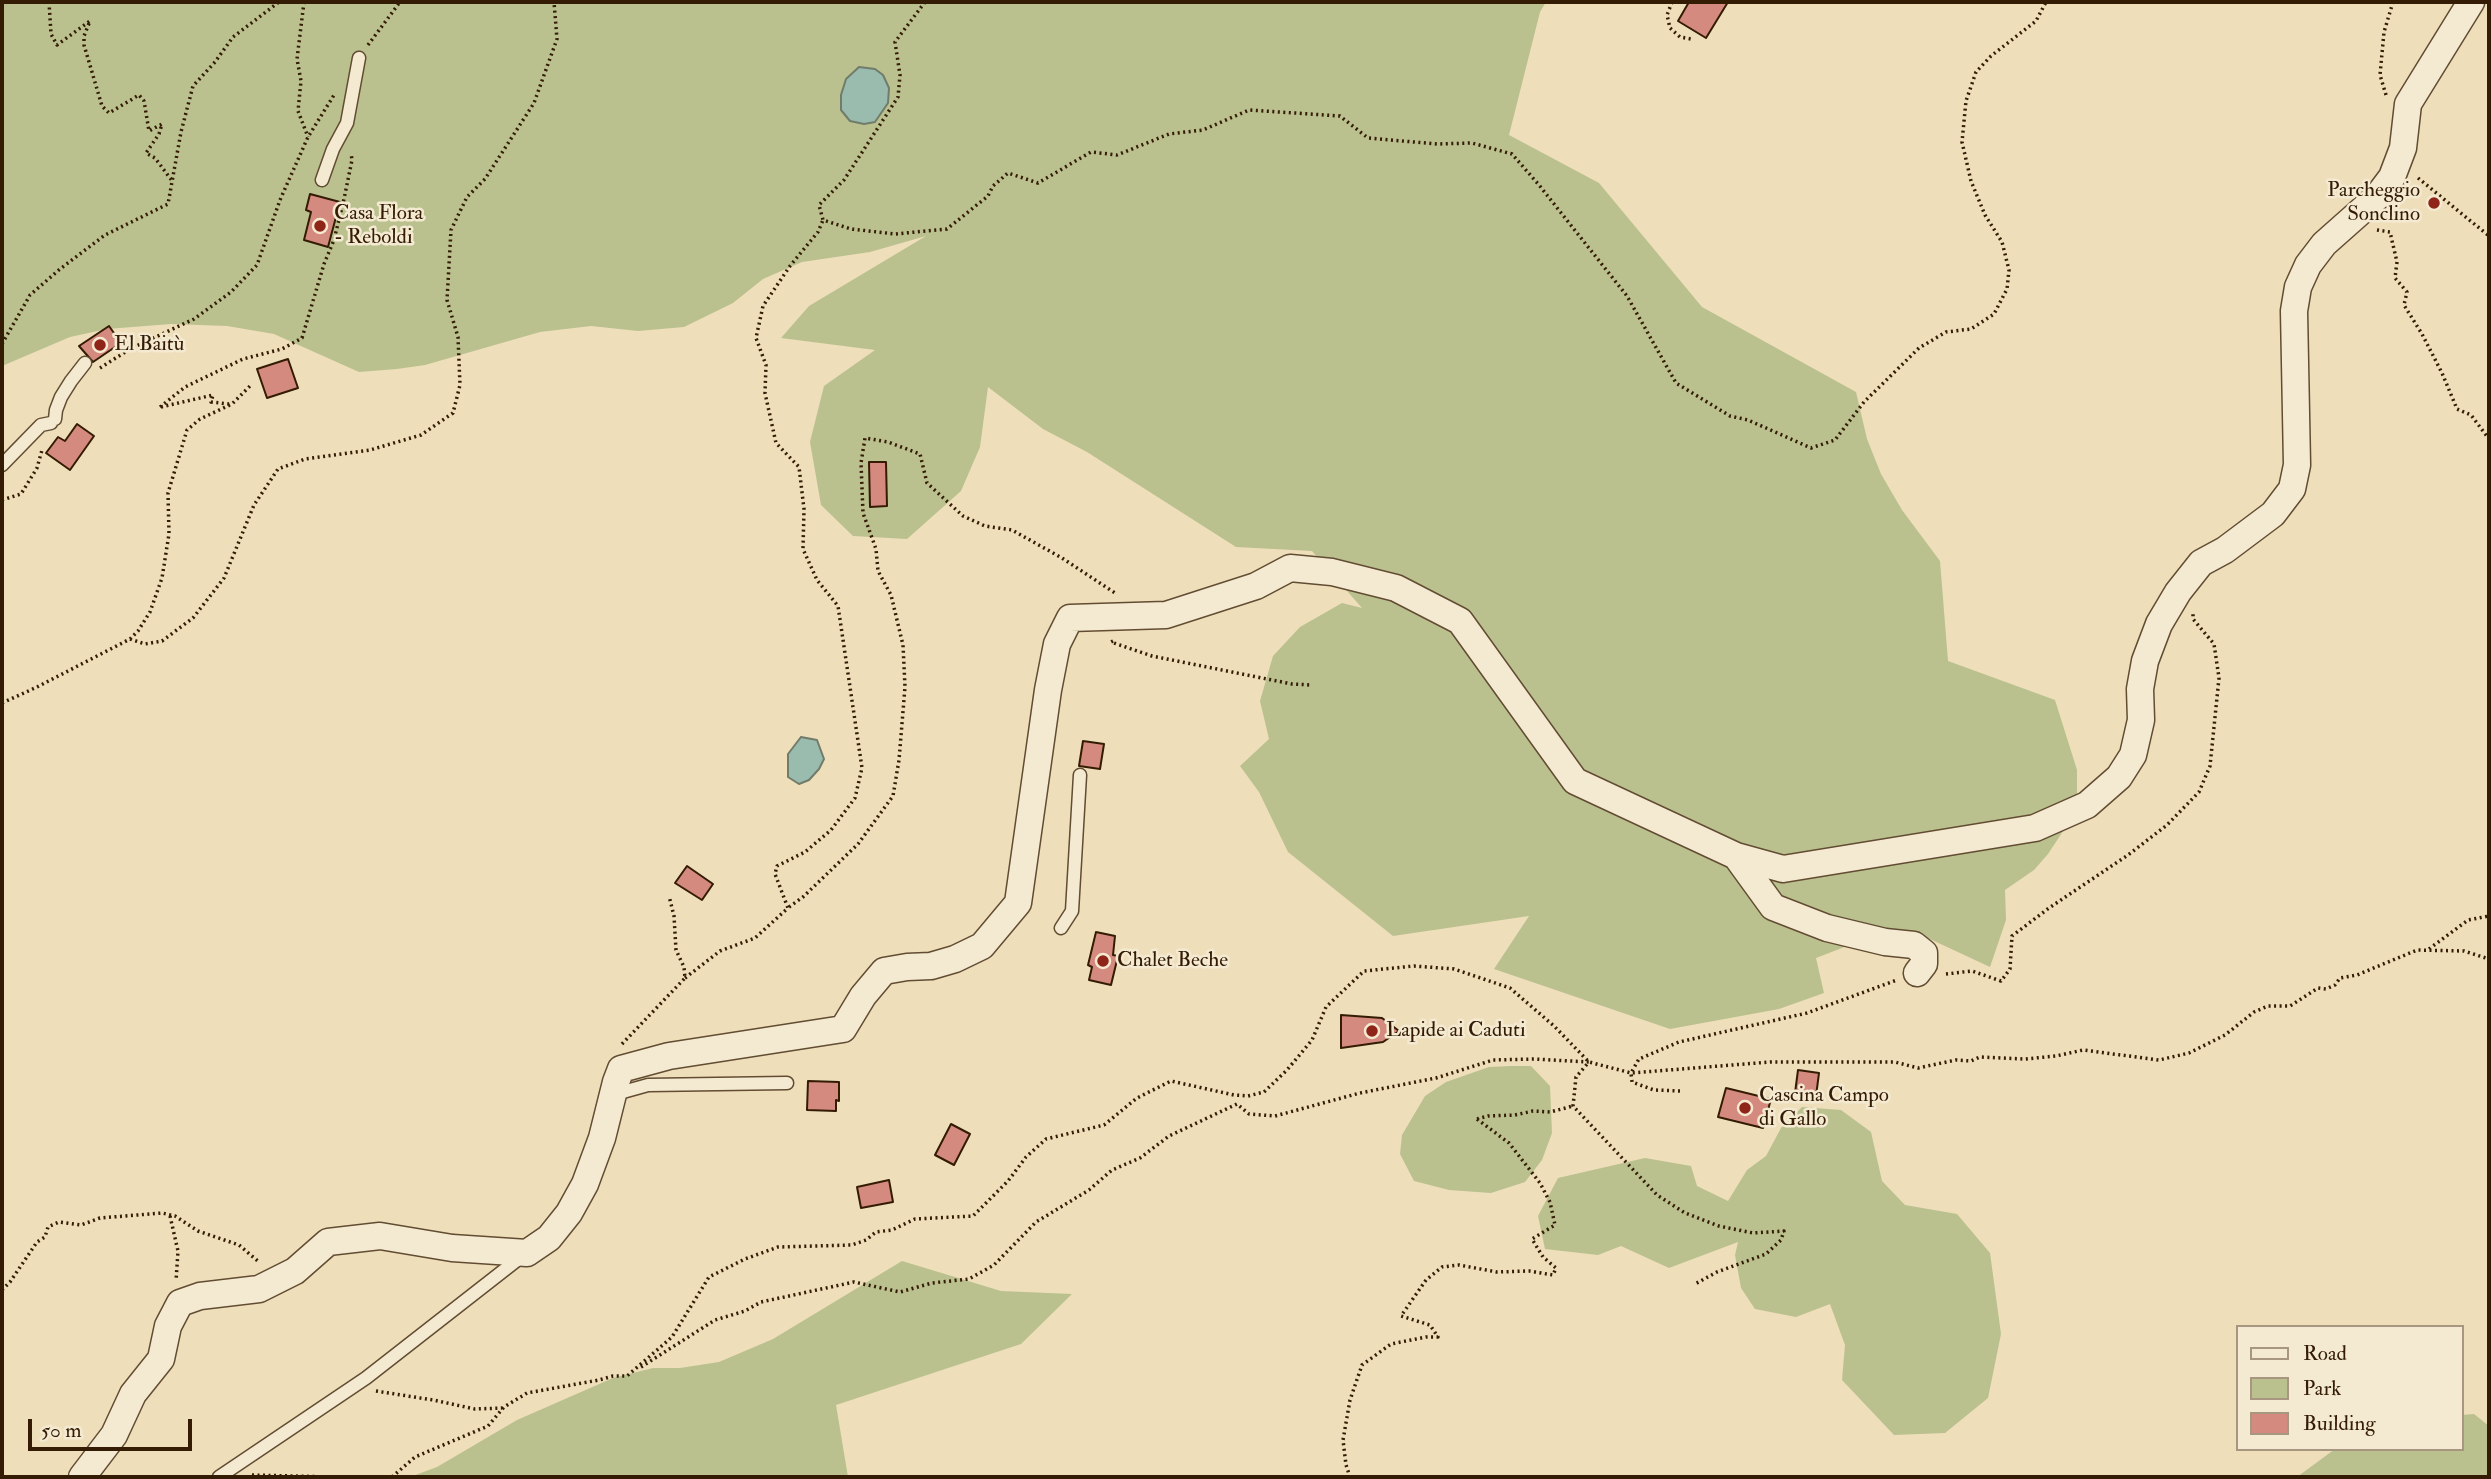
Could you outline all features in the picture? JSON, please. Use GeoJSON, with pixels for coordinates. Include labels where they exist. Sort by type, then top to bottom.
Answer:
{"type":"FeatureCollection","features":[{"type":"Feature","properties":{"kind":"street"},"geometry":{"type":"LineString","coordinates":[[82,1477],[114,1434],[133,1394],[161,1359],[168,1326],[180,1303],[200,1296],[260,1289],[295,1271],[328,1242],[380,1236],[452,1248],[527,1253],[549,1238],[569,1213],[585,1184],[602,1138],[621,1069],[668,1056],[843,1029],[863,996],[884,971],[931,966],[955,960],[982,946],[1018,903],[1048,690],[1057,644],[1070,618],[1166,615],[1256,586],[1290,569],[1332,572],[1396,588],[1460,621],[1575,781],[1736,856],[1783,869],[2035,828],[2087,805],[2119,777],[2133,755],[2141,720],[2140,689],[2145,661],[2159,624],[2178,592],[2201,564],[2225,550],[2273,513],[2292,489],[2297,464],[2294,311],[2298,286],[2308,265],[2333,235],[2377,197],[2392,177],[2399,163],[2408,104],[2471,2]]}},
{"type":"Feature","properties":{"kind":"street"},"geometry":{"type":"LineString","coordinates":[[1736,856],[1773,907],[1827,929],[1885,942],[1914,945],[1924,953],[1924,964],[1917,973]]}},
{"type":"Feature","properties":{"kind":"lane"},"geometry":{"type":"LineString","coordinates":[[322,180],[333,149],[347,123],[359,58]]}},
{"type":"Feature","properties":{"kind":"lane"},"geometry":{"type":"LineString","coordinates":[[2,465],[41,425],[53,421],[61,397],[85,363]]}},
{"type":"Feature","properties":{"kind":"lane"},"geometry":{"type":"LineString","coordinates":[[1061,928],[1072,911],[1080,775]]}},
{"type":"Feature","properties":{"kind":"lane"},"geometry":{"type":"LineString","coordinates":[[615,1086],[787,1083]]}},
{"type":"Feature","properties":{"kind":"lane"},"geometry":{"type":"LineString","coordinates":[[221,1476],[366,1378],[527,1253]]}},
{"type":"Feature","properties":{"kind":"path"},"geometry":{"type":"LineString","coordinates":[[49,2],[51,34],[57,45],[90,21],[83,45],[102,106],[109,113],[139,96],[144,101],[149,131],[162,124],[159,134],[146,153],[155,158],[173,182]]}},
{"type":"Feature","properties":{"kind":"path"},"geometry":{"type":"LineString","coordinates":[[2,344],[30,295],[104,235],[168,204],[181,132],[193,86],[233,37],[279,2]]}},
{"type":"Feature","properties":{"kind":"path"},"geometry":{"type":"LineString","coordinates":[[304,2],[297,60],[301,81],[298,111],[308,136]]}},
{"type":"Feature","properties":{"kind":"path"},"geometry":{"type":"LineString","coordinates":[[359,58],[400,2]]}},
{"type":"Feature","properties":{"kind":"path"},"geometry":{"type":"LineString","coordinates":[[130,639],[145,644],[162,641],[193,618],[224,578],[254,505],[278,470],[305,459],[370,450],[421,435],[453,413],[460,385],[458,337],[447,300],[451,230],[467,197],[485,179],[534,103],[557,39],[554,2]]}},
{"type":"Feature","properties":{"kind":"path"},"geometry":{"type":"LineString","coordinates":[[788,908],[775,874],[777,866],[805,852],[831,830],[855,798],[862,768],[838,606],[817,580],[803,549],[804,509],[799,467],[776,443],[765,393],[766,365],[755,338],[763,306],[818,232],[823,220],[819,205],[844,180],[898,97],[900,75],[895,42],[925,2]]}},
{"type":"Feature","properties":{"kind":"path"},"geometry":{"type":"LineString","coordinates":[[1672,2],[1667,15],[1670,29],[1680,37],[1691,39]]}},
{"type":"Feature","properties":{"kind":"path"},"geometry":{"type":"LineString","coordinates":[[823,220],[851,229],[895,234],[947,229],[988,196],[993,186],[1007,173],[1038,183],[1091,152],[1117,155],[1168,134],[1203,130],[1249,110],[1340,116],[1368,138],[1472,144],[1512,154],[1539,185],[1627,296],[1676,383],[1730,416],[1748,420],[1811,449],[1835,440],[1864,402],[1919,348],[1946,332],[1972,329],[1994,314],[2007,289],[2009,270],[2002,242],[1985,215],[1971,181],[1962,142],[1966,101],[1976,72],[1990,56],[2036,21],[2046,2]]}},
{"type":"Feature","properties":{"kind":"path"},"geometry":{"type":"LineString","coordinates":[[2386,98],[2380,75],[2384,32],[2393,2]]}},
{"type":"Feature","properties":{"kind":"path"},"geometry":{"type":"LineString","coordinates":[[92,377],[101,367],[130,349],[194,319],[231,292],[257,265],[280,200],[308,136],[338,89]]}},
{"type":"Feature","properties":{"kind":"path"},"geometry":{"type":"LineString","coordinates":[[2399,163],[2489,236]]}},
{"type":"Feature","properties":{"kind":"path"},"geometry":{"type":"LineString","coordinates":[[232,404],[211,402],[214,395],[160,407],[185,387],[243,359],[282,349],[302,338],[344,199]]}},
{"type":"Feature","properties":{"kind":"path"},"geometry":{"type":"LineString","coordinates":[[2333,235],[2361,234],[2377,230],[2390,232],[2397,262],[2395,278],[2407,292],[2404,305],[2427,343],[2457,409],[2471,415],[2489,439]]}},
{"type":"Feature","properties":{"kind":"path"},"geometry":{"type":"LineString","coordinates":[[2,702],[130,639],[138,631],[150,612],[162,578],[169,534],[168,493],[187,430],[200,419],[232,404],[251,385]]}},
{"type":"Feature","properties":{"kind":"path"},"geometry":{"type":"LineString","coordinates":[[2,500],[21,494],[37,468],[53,421]]}},
{"type":"Feature","properties":{"kind":"path"},"geometry":{"type":"LineString","coordinates":[[615,1086],[616,1064],[624,1040],[685,978],[720,951],[755,938],[803,897],[858,844],[893,796],[905,687],[903,645],[891,595],[878,571],[876,548],[863,513],[861,463],[865,438],[888,442],[920,454],[927,483],[963,516],[985,526],[1012,530],[1062,558],[1120,597]]}},
{"type":"Feature","properties":{"kind":"path"},"geometry":{"type":"LineString","coordinates":[[1680,1091],[1654,1090],[1632,1083],[1631,1073],[1639,1059],[1679,1042],[1807,1013],[1917,973],[1951,974],[1972,971],[2001,981],[2010,969],[2012,936],[2128,855],[2166,825],[2199,792],[2210,766],[2219,678],[2214,644],[2193,619],[2192,573]]}},
{"type":"Feature","properties":{"kind":"path"},"geometry":{"type":"LineString","coordinates":[[1143,615],[1125,635],[1111,642],[1152,656],[1189,664],[1292,684],[1311,685]]}},
{"type":"Feature","properties":{"kind":"path"},"geometry":{"type":"LineString","coordinates":[[669,896],[674,916],[676,950],[684,967],[685,978]]}},
{"type":"Feature","properties":{"kind":"path"},"geometry":{"type":"LineString","coordinates":[[2427,950],[2468,920],[2489,916]]}},
{"type":"Feature","properties":{"kind":"path"},"geometry":{"type":"LineString","coordinates":[[391,1477],[415,1457],[488,1426],[504,1407],[527,1392],[613,1376],[627,1376],[715,1320],[745,1311],[761,1302],[854,1282],[900,1292],[932,1283],[969,1279],[994,1265],[1036,1222],[1089,1190],[1112,1170],[1140,1157],[1169,1136],[1237,1104],[1249,1114],[1275,1116],[1360,1093],[1436,1078],[1493,1060],[1589,1062],[1631,1073],[1770,1062],[1895,1062],[1918,1068],[1955,1060],[1971,1061],[1980,1057],[2025,1059],[2083,1050],[2158,1060],[2189,1053],[2225,1035],[2254,1012],[2268,1006],[2290,1006],[2318,988],[2326,989],[2335,985],[2340,978],[2357,975],[2417,950],[2464,951],[2489,959]]}},
{"type":"Feature","properties":{"kind":"path"},"geometry":{"type":"LineString","coordinates":[[627,1376],[671,1337],[709,1277],[745,1259],[778,1247],[852,1245],[866,1240],[876,1232],[892,1230],[915,1219],[973,1216],[1046,1139],[1104,1125],[1137,1098],[1171,1081],[1234,1095],[1248,1096],[1264,1092],[1312,1040],[1326,1007],[1364,971],[1414,966],[1454,969],[1510,988],[1554,1026],[1589,1062]]}},
{"type":"Feature","properties":{"kind":"path"},"geometry":{"type":"LineString","coordinates":[[1589,1062],[1576,1077],[1573,1106],[1657,1195],[1685,1213],[1719,1226],[1753,1233],[1784,1231],[1780,1240],[1766,1254],[1717,1272],[1695,1284]]}},
{"type":"Feature","properties":{"kind":"path"},"geometry":{"type":"LineString","coordinates":[[1367,1477],[1350,1477],[1346,1465],[1343,1440],[1350,1401],[1362,1365],[1381,1351],[1391,1344],[1437,1337],[1430,1325],[1401,1315],[1426,1280],[1442,1267],[1459,1265],[1497,1272],[1529,1271],[1553,1275],[1556,1268],[1543,1257],[1532,1239],[1555,1225],[1550,1202],[1540,1183],[1509,1143],[1477,1119],[1488,1115],[1550,1112],[1573,1106]]}},
{"type":"Feature","properties":{"kind":"path"},"geometry":{"type":"LineString","coordinates":[[2,1290],[37,1242],[45,1237],[48,1227],[60,1222],[81,1225],[100,1218],[162,1213],[198,1231],[239,1245],[254,1259],[284,1276]]}},
{"type":"Feature","properties":{"kind":"path"},"geometry":{"type":"LineString","coordinates":[[170,1215],[178,1251],[176,1295],[180,1303]]}},
{"type":"Feature","properties":{"kind":"path"},"geometry":{"type":"LineString","coordinates":[[376,1392],[404,1394],[475,1409],[504,1407]]}},
{"type":"Feature","properties":{"kind":"path"},"geometry":{"type":"LineString","coordinates":[[221,1476],[279,1474],[333,1477]]}},
{"type":"Feature","properties":{"kind":"green space"},"geometry":{"type":"Polygon","coordinates":[[[2,2],[1546,2],[1540,12],[1509,135],[1599,183],[1702,307],[1856,392],[1867,439],[1881,474],[1902,510],[1940,561],[1948,661],[2055,700],[2077,770],[2077,810],[2034,870],[2005,890],[2006,920],[1990,967],[1917,933],[1847,946],[1816,958],[1824,993],[1779,1009],[1670,1029],[1494,969],[1529,916],[1393,936],[1288,852],[1259,792],[1240,766],[1269,739],[1260,701],[1273,656],[1300,627],[1342,603],[1362,608],[1312,551],[1236,547],[1087,452],[1043,429],[988,387],[980,447],[961,491],[907,539],[853,536],[821,505],[810,442],[824,386],[875,350],[781,338],[809,306],[926,236],[870,252],[802,262],[763,279],[733,303],[684,327],[638,331],[591,326],[540,332],[425,365],[397,369],[359,372],[274,334],[227,326],[171,324],[107,329],[70,337],[2,366],[2,2]],[[883,75],[841,95],[841,110],[850,121],[864,124],[876,122],[888,103],[889,88],[883,75]]]}},
{"type":"Feature","properties":{"kind":"green space"},"geometry":{"type":"Polygon","coordinates":[[[1531,1066],[1550,1086],[1552,1133],[1542,1160],[1525,1182],[1491,1193],[1449,1190],[1414,1181],[1400,1154],[1402,1135],[1425,1096],[1446,1082],[1489,1067],[1531,1066]]]}},
{"type":"Feature","properties":{"kind":"green space"},"geometry":{"type":"Polygon","coordinates":[[[1802,1107],[1841,1110],[1871,1132],[1882,1181],[1905,1205],[1957,1214],[1990,1253],[2001,1334],[1988,1398],[1945,1433],[1894,1435],[1842,1380],[1845,1345],[1830,1304],[1796,1317],[1755,1309],[1741,1288],[1735,1255],[1738,1242],[1669,1268],[1621,1246],[1598,1255],[1545,1249],[1538,1216],[1558,1178],[1645,1158],[1691,1166],[1697,1186],[1728,1201],[1747,1170],[1766,1156],[1781,1128],[1802,1107]]]}},
{"type":"Feature","properties":{"kind":"green space"},"geometry":{"type":"Polygon","coordinates":[[[902,1261],[1001,1291],[1072,1294],[1021,1344],[836,1405],[848,1477],[410,1477],[437,1467],[517,1420],[613,1378],[653,1368],[680,1368],[719,1362],[773,1339],[902,1261]]]}},
{"type":"Feature","properties":{"kind":"green space"},"geometry":{"type":"Polygon","coordinates":[[[2474,1414],[2489,1426],[2489,1477],[2297,1477],[2332,1451],[2463,1451],[2463,1415],[2474,1414]]]}},
{"type":"Feature","properties":{"kind":"shaded area"},"geometry":{"type":"Polygon","coordinates":[[[859,67],[875,69],[883,75],[889,88],[888,103],[875,122],[864,124],[850,121],[841,110],[841,95],[846,79],[859,67]]]}},
{"type":"Feature","properties":{"kind":"shaded area"},"geometry":{"type":"Polygon","coordinates":[[[801,737],[817,740],[824,759],[809,780],[799,784],[788,777],[788,754],[801,737]]]}},
{"type":"Feature","properties":{"kind":"building"},"geometry":{"type":"Polygon","coordinates":[[[1689,2],[1728,2],[1706,38],[1678,21],[1689,2]]]}},
{"type":"Feature","properties":{"kind":"building","name":"Casa Flora - Reboldi"},"geometry":{"type":"Polygon","coordinates":[[[310,194],[340,202],[328,247],[304,240],[311,212],[306,210],[310,194]]]}},
{"type":"Feature","properties":{"kind":"building","name":"El Baitù"},"geometry":{"type":"Polygon","coordinates":[[[109,326],[121,343],[93,362],[79,346],[109,326]]]}},
{"type":"Feature","properties":{"kind":"building"},"geometry":{"type":"Polygon","coordinates":[[[288,359],[298,388],[267,398],[257,369],[288,359]]]}},
{"type":"Feature","properties":{"kind":"building"},"geometry":{"type":"Polygon","coordinates":[[[77,424],[94,436],[70,470],[46,453],[58,437],[65,441],[77,424]]]}},
{"type":"Feature","properties":{"kind":"building"},"geometry":{"type":"Polygon","coordinates":[[[869,462],[886,462],[887,506],[870,507],[869,462]]]}},
{"type":"Feature","properties":{"kind":"building"},"geometry":{"type":"Polygon","coordinates":[[[1083,741],[1104,744],[1100,769],[1079,766],[1083,741]]]}},
{"type":"Feature","properties":{"kind":"building"},"geometry":{"type":"Polygon","coordinates":[[[687,866],[713,884],[702,900],[675,883],[687,866]]]}},
{"type":"Feature","properties":{"kind":"building","name":"Chalet Beche"},"geometry":{"type":"Polygon","coordinates":[[[1096,932],[1115,936],[1113,955],[1118,956],[1111,985],[1089,980],[1092,967],[1088,965],[1096,932]]]}},
{"type":"Feature","properties":{"kind":"building"},"geometry":{"type":"Polygon","coordinates":[[[1341,1015],[1382,1018],[1399,1031],[1383,1042],[1341,1048],[1341,1015]]]}},
{"type":"Feature","properties":{"kind":"building"},"geometry":{"type":"Polygon","coordinates":[[[1798,1070],[1819,1073],[1816,1096],[1795,1093],[1798,1070]]]}},
{"type":"Feature","properties":{"kind":"building"},"geometry":{"type":"Polygon","coordinates":[[[808,1081],[839,1082],[836,1111],[807,1110],[808,1081]]]}},
{"type":"Feature","properties":{"kind":"building","name":"Cascina Campo di Gallo"},"geometry":{"type":"Polygon","coordinates":[[[1726,1088],[1771,1099],[1763,1128],[1718,1117],[1726,1088]]]}},
{"type":"Feature","properties":{"kind":"building"},"geometry":{"type":"Polygon","coordinates":[[[951,1124],[970,1134],[954,1165],[935,1155],[951,1124]]]}},
{"type":"Feature","properties":{"kind":"building"},"geometry":{"type":"Polygon","coordinates":[[[889,1180],[893,1202],[861,1208],[857,1187],[889,1180]]]}},
{"type":"Feature","properties":{"kind":"place","name":"Parcheggio Sonclino"},"geometry":{"type":"Point","coordinates":[2434,203]}},
{"type":"Feature","properties":{"kind":"place","name":"Casa Flora - Reboldi"},"geometry":{"type":"Point","coordinates":[320,226]}},
{"type":"Feature","properties":{"kind":"place","name":"El Baitù"},"geometry":{"type":"Point","coordinates":[100,345]}},
{"type":"Feature","properties":{"kind":"place","name":"Chalet Beche"},"geometry":{"type":"Point","coordinates":[1103,961]}},
{"type":"Feature","properties":{"kind":"place","name":"Lapide ai Caduti"},"geometry":{"type":"Point","coordinates":[1372,1031]}},
{"type":"Feature","properties":{"kind":"place","name":"Cascina Campo di Gallo"},"geometry":{"type":"Point","coordinates":[1745,1108]}}]}
